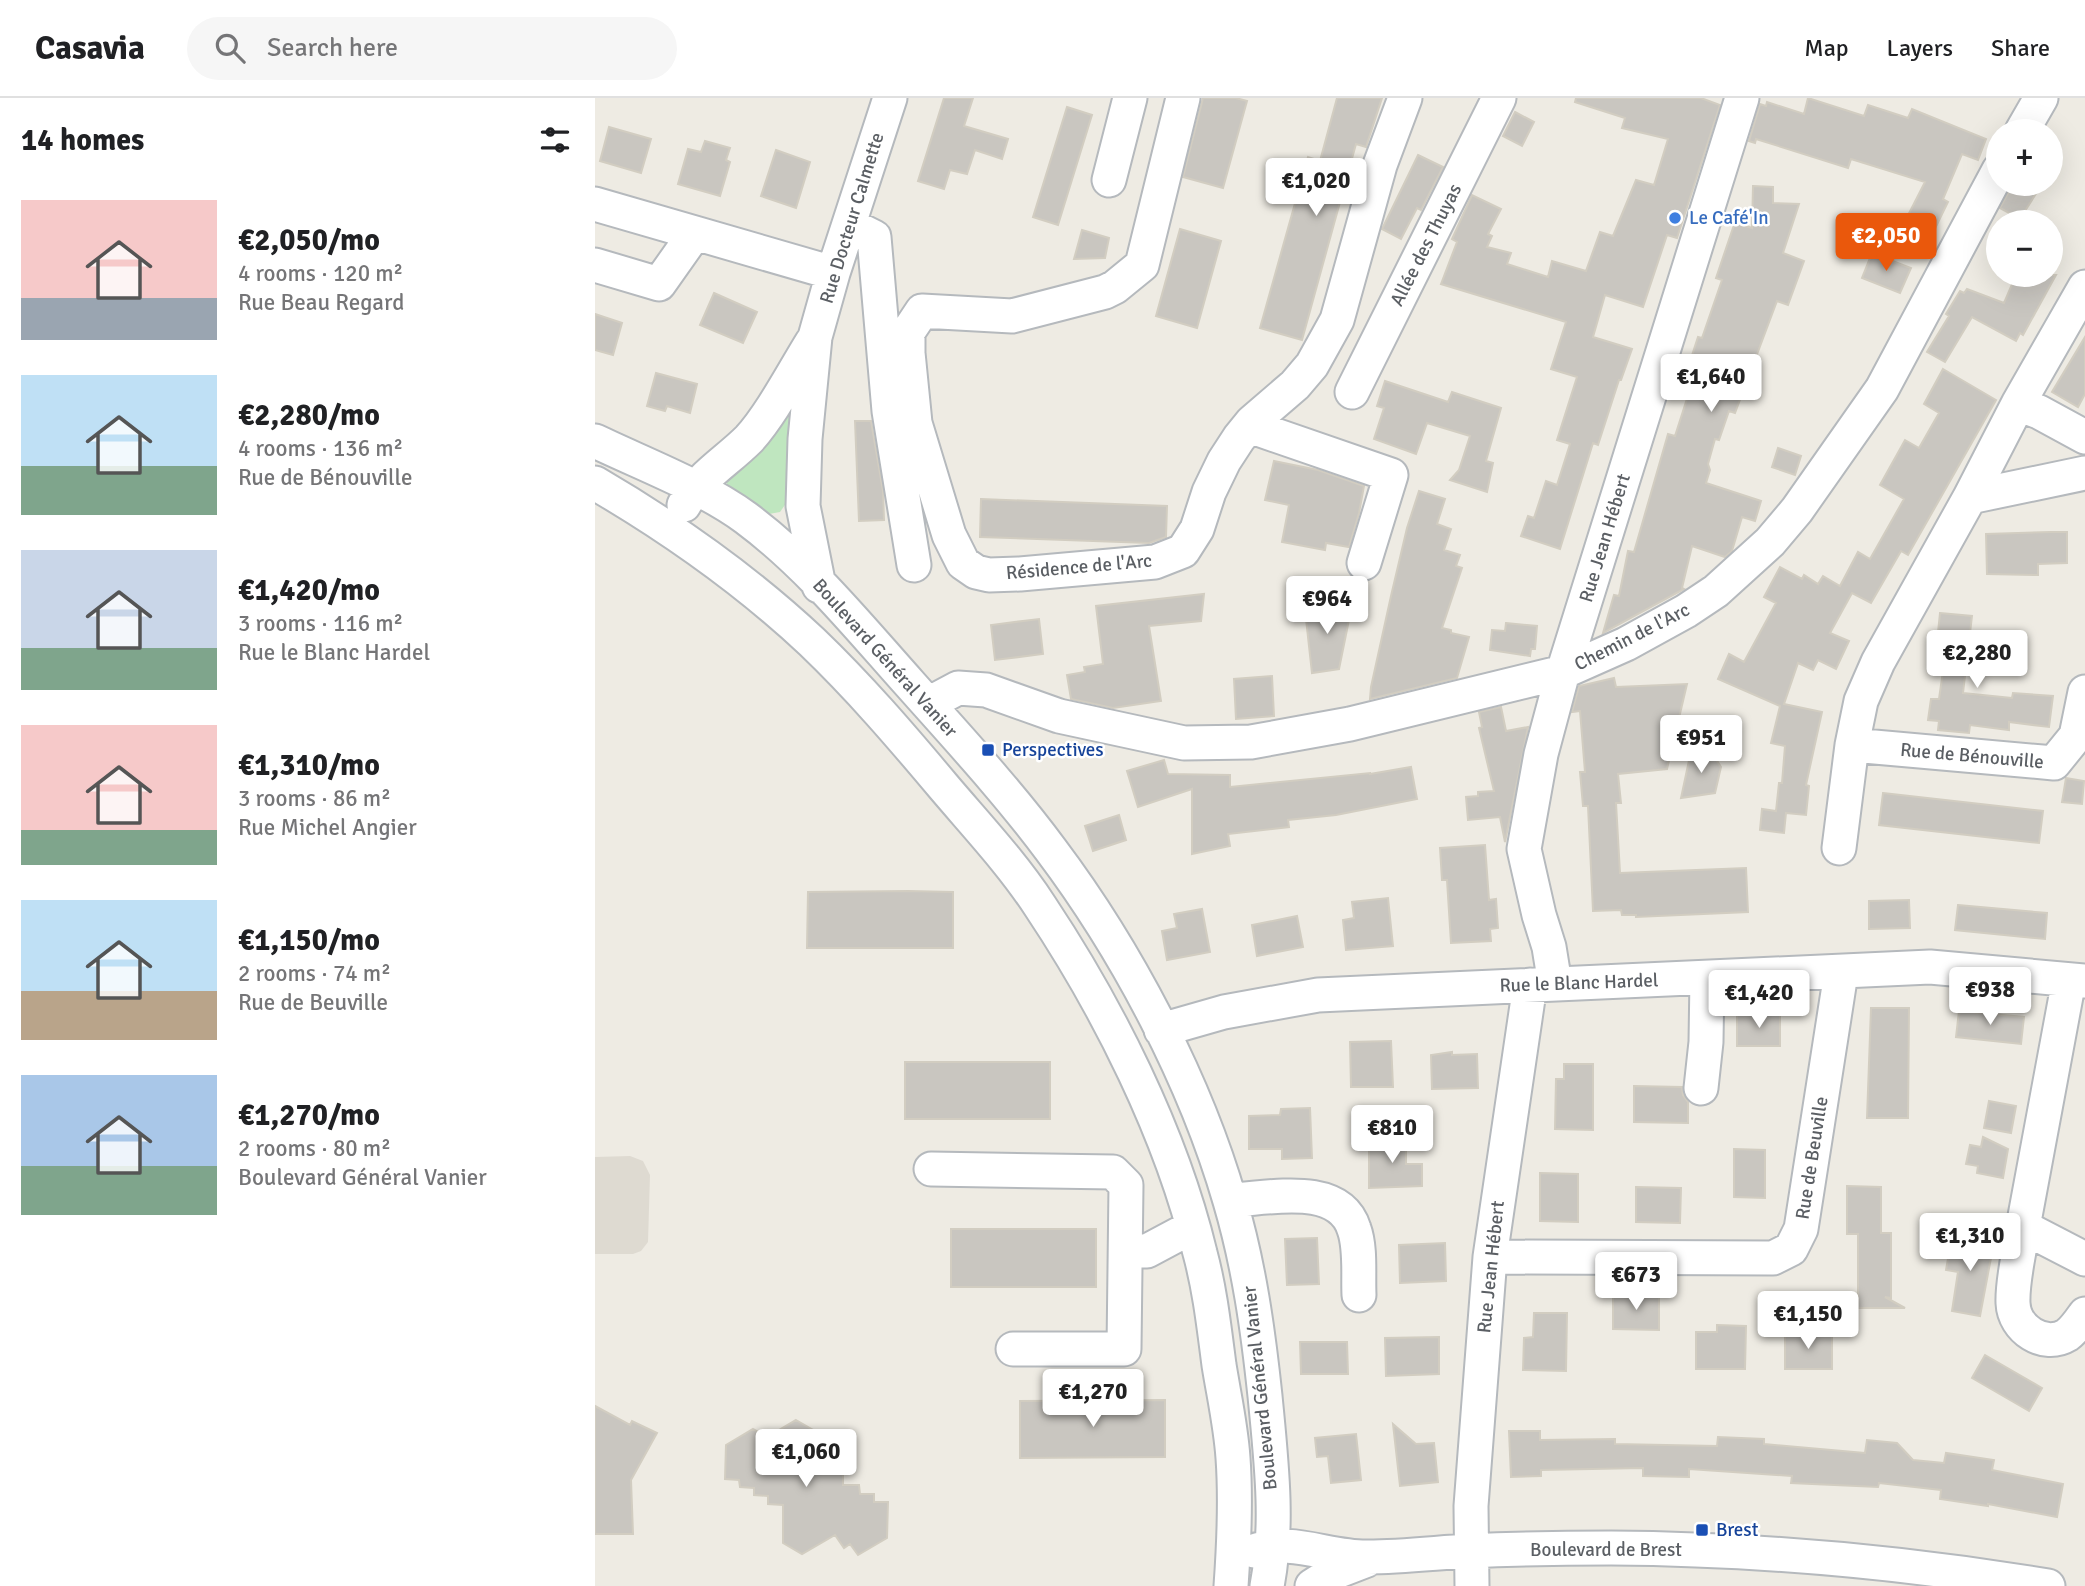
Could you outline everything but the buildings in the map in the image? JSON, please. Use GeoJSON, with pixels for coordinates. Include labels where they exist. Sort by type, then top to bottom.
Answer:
{"type":"FeatureCollection","features":[{"type":"Feature","properties":{"kind":"street","name":"Rue Docteur Calmette"},"geometry":{"type":"LineString","coordinates":[[819,584],[803,506],[805,439],[815,337],[890,98]]}},
{"type":"Feature","properties":{"kind":"street"},"geometry":{"type":"LineString","coordinates":[[1109,180],[1130,98]]}},
{"type":"Feature","properties":{"kind":"street","name":"Résidence de l'Arc"},"geometry":{"type":"LineString","coordinates":[[1183,98],[1142,265],[1105,292],[1012,316],[922,311],[908,332],[915,423],[949,535],[963,564],[976,572],[989,575],[1155,562],[1183,551],[1197,529],[1209,492],[1224,461],[1249,426],[1295,385],[1312,365],[1338,320],[1380,165],[1405,98]]}},
{"type":"Feature","properties":{"kind":"street","name":"Allée des Thuyas"},"geometry":{"type":"LineString","coordinates":[[1352,393],[1499,98]]}},
{"type":"Feature","properties":{"kind":"street","name":"Rue Jean Hébert"},"geometry":{"type":"LineString","coordinates":[[1472,1586],[1478,1390],[1490,1256],[1549,947],[1524,849],[1541,754],[1563,672],[1741,98]]}},
{"type":"Feature","properties":{"kind":"street"},"geometry":{"type":"LineString","coordinates":[[2029,119],[2041,98]]}},
{"type":"Feature","properties":{"kind":"street","name":"Chemin de l'Arc"},"geometry":{"type":"LineString","coordinates":[[928,704],[958,688],[986,690],[1059,716],[1184,743],[1251,741],[1350,724],[1563,672],[1626,644],[1716,591],[1770,542],[1797,510],[1882,389],[1986,194]]}},
{"type":"Feature","properties":{"kind":"street"},"geometry":{"type":"LineString","coordinates":[[595,204],[833,273]]}},
{"type":"Feature","properties":{"kind":"street"},"geometry":{"type":"LineString","coordinates":[[850,225],[874,237],[889,411],[914,565]]}},
{"type":"Feature","properties":{"kind":"street"},"geometry":{"type":"LineString","coordinates":[[595,265],[659,284],[695,233]]}},
{"type":"Feature","properties":{"kind":"street"},"geometry":{"type":"LineString","coordinates":[[1839,848],[1852,746],[1861,701],[1878,662],[1970,497],[2018,404],[2085,287]]}},
{"type":"Feature","properties":{"kind":"street","name":"Rue Docteur Calmette"},"geometry":{"type":"LineString","coordinates":[[683,539],[681,514],[694,488],[750,438],[815,337]]}},
{"type":"Feature","properties":{"kind":"street"},"geometry":{"type":"LineString","coordinates":[[2018,404],[2039,412],[2085,437]]}},
{"type":"Feature","properties":{"kind":"street"},"geometry":{"type":"LineString","coordinates":[[1249,426],[1391,475],[1364,563]]}},
{"type":"Feature","properties":{"kind":"street","name":"Boulevard Général Vanier"},"geometry":{"type":"LineString","coordinates":[[595,441],[694,488],[741,515],[768,535],[819,584],[928,704],[1051,850],[1121,956],[1161,1030],[1210,1143],[1230,1200],[1245,1259],[1266,1405],[1273,1508],[1267,1586]]}},
{"type":"Feature","properties":{"kind":"street"},"geometry":{"type":"LineString","coordinates":[[1970,497],[2085,472]]}},
{"type":"Feature","properties":{"kind":"street","name":"Boulevard Général Vanier"},"geometry":{"type":"LineString","coordinates":[[595,483],[683,539],[782,616],[824,654],[882,714],[1039,904],[1103,1009],[1129,1060],[1172,1163],[1211,1300],[1233,1458],[1232,1581]]}},
{"type":"Feature","properties":{"kind":"street"},"geometry":{"type":"LineString","coordinates":[[782,616],[796,620],[805,614],[818,598],[819,584]]}},
{"type":"Feature","properties":{"kind":"street","name":"Rue de Bénouville"},"geometry":{"type":"LineString","coordinates":[[1852,746],[2054,764],[2076,736],[2085,692]]}},
{"type":"Feature","properties":{"kind":"street","name":"Rue le Blanc Hardel"},"geometry":{"type":"LineString","coordinates":[[1161,1030],[1224,1012],[1318,995],[1930,967],[2077,981]]}},
{"type":"Feature","properties":{"kind":"street","name":"Rue de Beuville"},"geometry":{"type":"LineString","coordinates":[[1490,1256],[1773,1258],[1791,1249],[1801,1230],[1841,972]]}},
{"type":"Feature","properties":{"kind":"street"},"geometry":{"type":"LineString","coordinates":[[1701,1088],[1706,1042],[1707,978]]}},
{"type":"Feature","properties":{"kind":"street"},"geometry":{"type":"LineString","coordinates":[[2077,981],[2023,1227],[2013,1303],[2016,1319],[2027,1331],[2040,1339],[2054,1340],[2069,1334],[2085,1314]]}},
{"type":"Feature","properties":{"kind":"street"},"geometry":{"type":"LineString","coordinates":[[930,1169],[1113,1172],[1126,1185],[1124,1349],[1013,1349]]}},
{"type":"Feature","properties":{"kind":"street"},"geometry":{"type":"LineString","coordinates":[[1230,1200],[1304,1195],[1329,1201],[1346,1213],[1354,1228],[1359,1295]]}},
{"type":"Feature","properties":{"kind":"street"},"geometry":{"type":"LineString","coordinates":[[1126,1250],[1147,1251],[1192,1227]]}},
{"type":"Feature","properties":{"kind":"street"},"geometry":{"type":"LineString","coordinates":[[2023,1227],[2085,1259]]}},
{"type":"Feature","properties":{"kind":"street"},"geometry":{"type":"LineString","coordinates":[[1273,1508],[1276,1527],[1283,1537],[1308,1550]]}},
{"type":"Feature","properties":{"kind":"street"},"geometry":{"type":"LineString","coordinates":[[1232,1581],[1247,1554],[1272,1545],[1350,1558],[1372,1557]]}},
{"type":"Feature","properties":{"kind":"street","name":"Boulevard de Brest"},"geometry":{"type":"LineString","coordinates":[[1372,1557],[1471,1551],[1610,1548],[1758,1551],[1869,1561],[1977,1580],[2048,1586]]}},
{"type":"Feature","properties":{"kind":"street"},"geometry":{"type":"LineString","coordinates":[[1312,1586],[1331,1574],[1372,1557]]}},
{"type":"Feature","properties":{"kind":"shaded area"},"geometry":{"type":"Polygon","coordinates":[[[630,1156],[643,1161],[650,1175],[648,1242],[641,1251],[633,1254],[595,1254],[595,1157],[630,1156]]]}},
{"type":"Feature","properties":{"kind":"green space"},"geometry":{"type":"Polygon","coordinates":[[[792,396],[787,502],[780,512],[769,514],[729,488],[725,480],[792,396]]]}},
{"type":"Feature","properties":{"kind":"place","name":"Le Café'In"},"geometry":{"type":"Point","coordinates":[1675,218]}},
{"type":"Feature","properties":{"kind":"place","name":"Perspectives"},"geometry":{"type":"Point","coordinates":[988,750]}},
{"type":"Feature","properties":{"kind":"place","name":"Brest"},"geometry":{"type":"Point","coordinates":[1702,1530]}}]}
